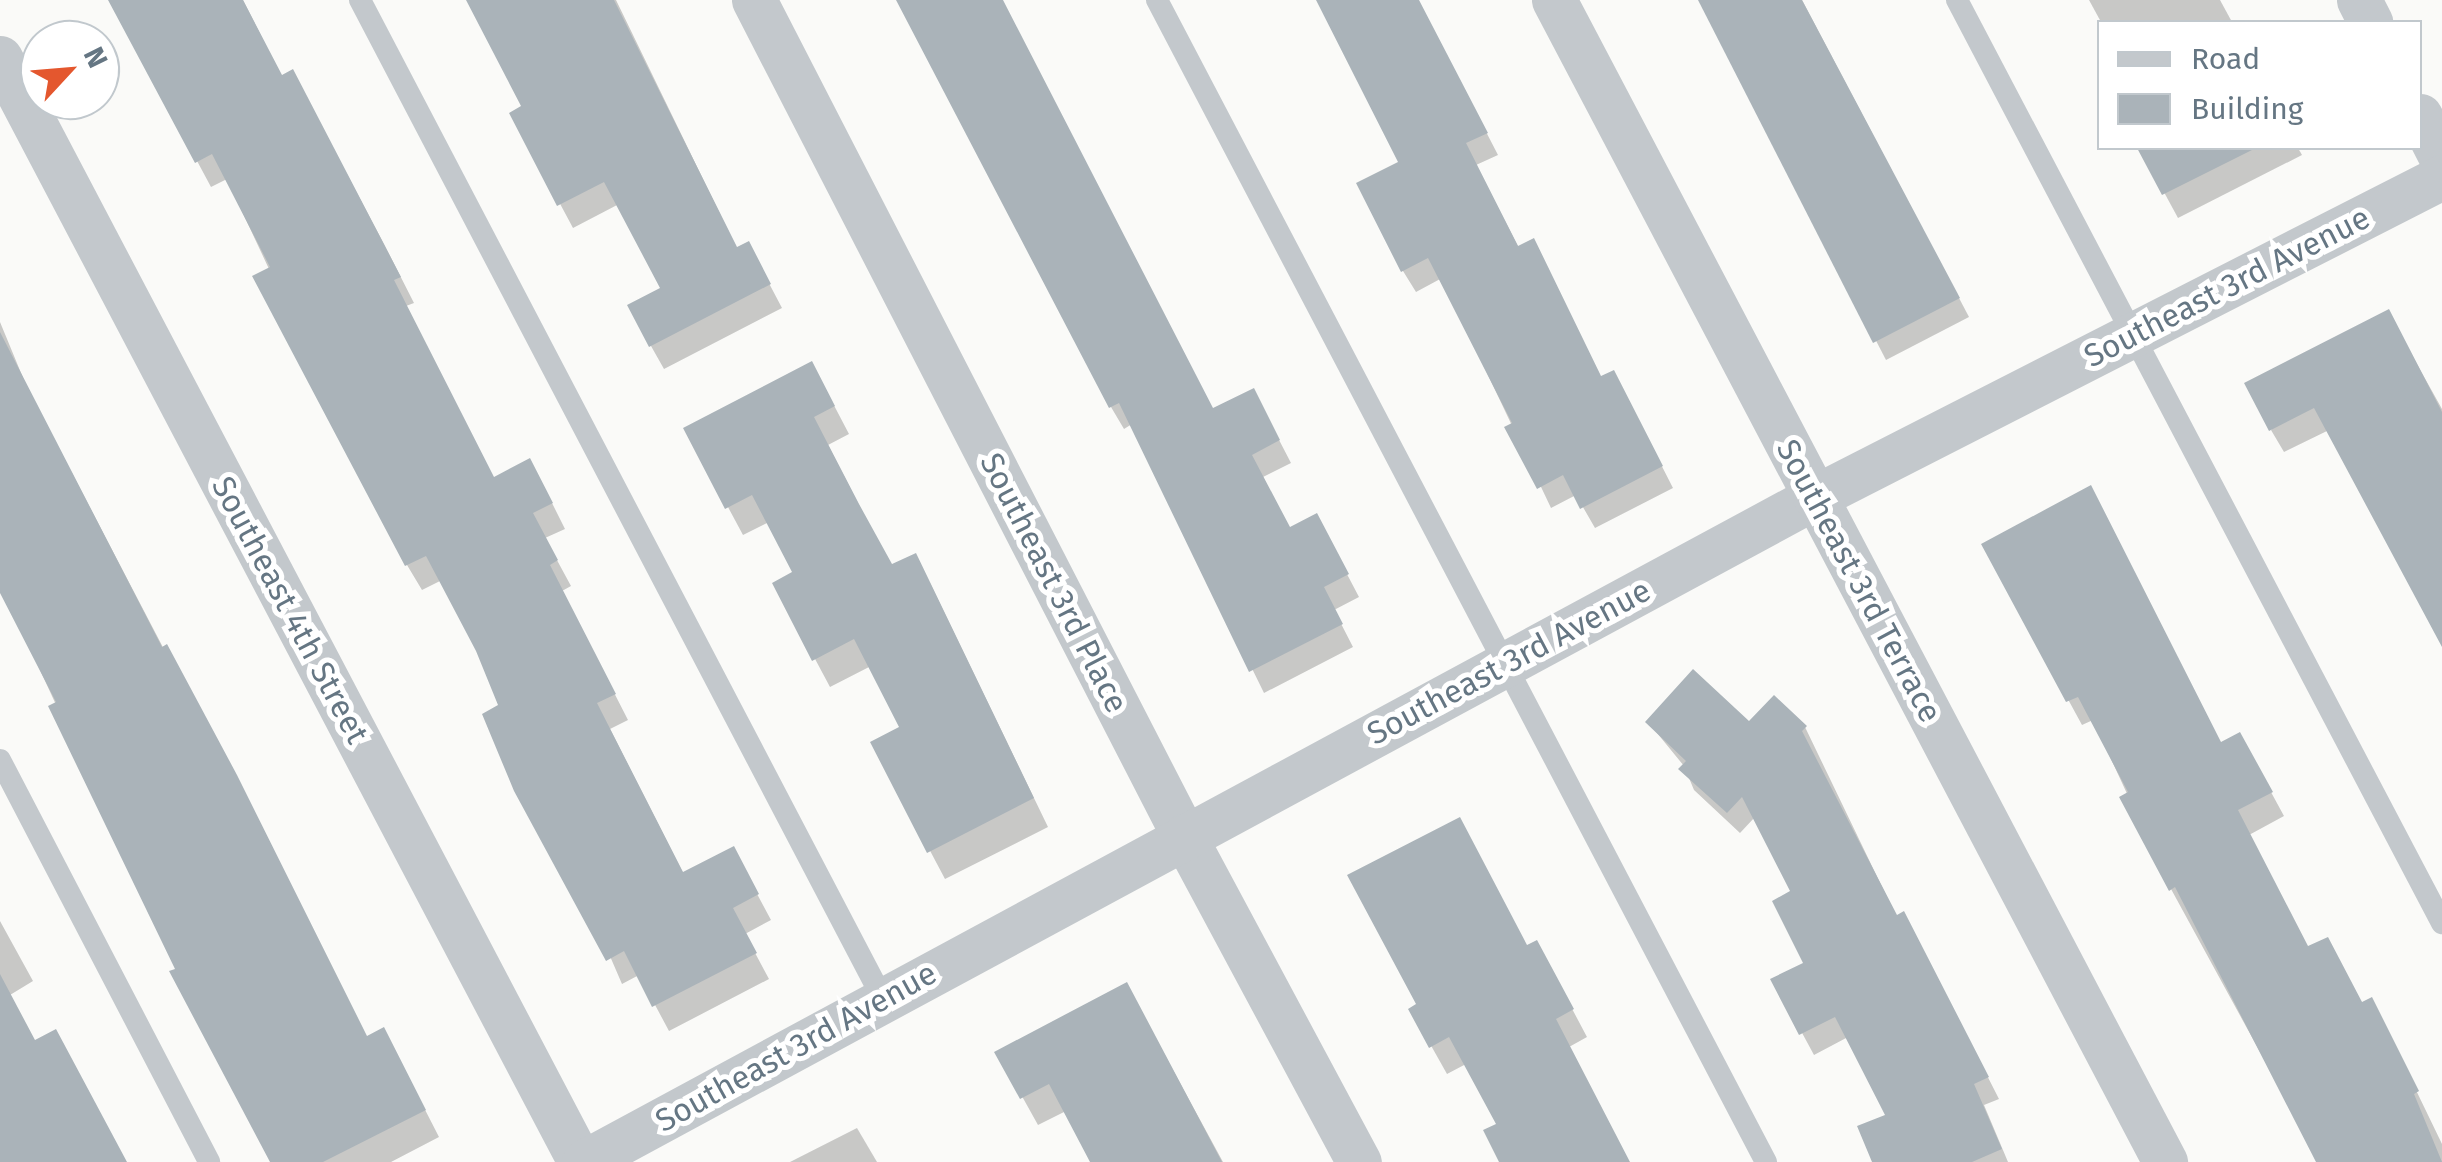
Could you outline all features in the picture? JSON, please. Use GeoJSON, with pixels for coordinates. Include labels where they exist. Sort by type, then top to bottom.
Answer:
{"type":"FeatureCollection","features":[{"type":"Feature","properties":{"kind":"street","name":"Southeast 3rd Place"},"geometry":{"type":"LineString","coordinates":[[754,0],[1184,836],[1359,1162]]}},
{"type":"Feature","properties":{"kind":"street","name":"Southeast 3rd Terrace"},"geometry":{"type":"LineString","coordinates":[[1554,0],[2165,1162]]}},
{"type":"Feature","properties":{"kind":"street","name":"Southeast 4th Street"},"geometry":{"type":"LineString","coordinates":[[0,58],[582,1162]]}},
{"type":"Feature","properties":{"kind":"street"},"geometry":{"type":"LineString","coordinates":[[2422,120],[2442,158]]}},
{"type":"Feature","properties":{"kind":"street","name":"Southeast 3rd Avenue"},"geometry":{"type":"LineString","coordinates":[[582,1162],[1815,498],[2442,177]]}},
{"type":"Feature","properties":{"kind":"lane"},"geometry":{"type":"LineString","coordinates":[[360,0],[884,999]]}},
{"type":"Feature","properties":{"kind":"lane"},"geometry":{"type":"LineString","coordinates":[[1157,0],[1502,665],[1766,1162]]}},
{"type":"Feature","properties":{"kind":"lane"},"geometry":{"type":"LineString","coordinates":[[1957,0],[2442,922]]}},
{"type":"Feature","properties":{"kind":"lane"},"geometry":{"type":"LineString","coordinates":[[0,760],[209,1162]]}},
{"type":"Feature","properties":{"kind":"building"},"geometry":{"type":"Polygon","coordinates":[[[108,0],[243,0],[282,75],[293,69],[401,277],[394,280],[494,477],[530,458],[553,503],[533,513],[558,560],[550,565],[616,694],[597,703],[683,872],[734,846],[759,894],[733,908],[757,953],[652,1007],[624,951],[606,961],[514,791],[482,714],[498,705],[476,651],[426,556],[405,566],[252,276],[270,267],[212,154],[195,163],[108,0]]]}},
{"type":"Feature","properties":{"kind":"building"},"geometry":{"type":"Polygon","coordinates":[[[466,0],[614,0],[737,247],[749,241],[771,284],[649,347],[627,305],[660,288],[604,182],[557,206],[509,113],[521,106],[466,0]]]}},
{"type":"Feature","properties":{"kind":"building"},"geometry":{"type":"Polygon","coordinates":[[[896,0],[1003,0],[1213,408],[1254,388],[1280,440],[1252,455],[1290,527],[1317,513],[1349,574],[1324,587],[1343,624],[1249,672],[1119,403],[1109,408],[896,0]]]}},
{"type":"Feature","properties":{"kind":"building"},"geometry":{"type":"Polygon","coordinates":[[[1316,0],[1419,0],[1488,133],[1466,143],[1518,246],[1534,238],[1601,376],[1614,370],[1663,466],[1580,509],[1563,475],[1537,489],[1504,427],[1512,423],[1428,258],[1401,272],[1356,183],[1398,162],[1316,0]]]}},
{"type":"Feature","properties":{"kind":"building"},"geometry":{"type":"Polygon","coordinates":[[[1698,0],[1802,0],[1960,298],[1873,343],[1698,0]]]}},
{"type":"Feature","properties":{"kind":"building"},"geometry":{"type":"Polygon","coordinates":[[[2138,150],[2252,150],[2162,195],[2138,150]]]}},
{"type":"Feature","properties":{"kind":"building"},"geometry":{"type":"Polygon","coordinates":[[[2389,309],[2442,412],[2442,647],[2314,408],[2269,431],[2244,383],[2389,309]]]}},
{"type":"Feature","properties":{"kind":"building"},"geometry":{"type":"Polygon","coordinates":[[[0,332],[162,647],[167,644],[237,775],[367,1036],[384,1027],[426,1110],[323,1162],[270,1162],[169,971],[175,969],[48,706],[56,702],[0,593],[0,332]]]}},
{"type":"Feature","properties":{"kind":"building"},"geometry":{"type":"Polygon","coordinates":[[[812,361],[835,406],[814,417],[892,564],[916,553],[1034,798],[927,853],[870,742],[899,727],[854,639],[812,661],[772,583],[792,572],[752,495],[725,509],[683,428],[812,361]]]}},
{"type":"Feature","properties":{"kind":"building"},"geometry":{"type":"Polygon","coordinates":[[[2091,485],[2221,742],[2240,732],[2273,792],[2238,810],[2308,946],[2328,937],[2362,1002],[2372,997],[2419,1091],[2414,1094],[2442,1162],[2316,1162],[2175,887],[2169,891],[2119,797],[2128,792],[2078,697],[2066,702],[1981,544],[2091,485]]]}},
{"type":"Feature","properties":{"kind":"building"},"geometry":{"type":"Polygon","coordinates":[[[1693,669],[1749,721],[1774,695],[1807,726],[1802,731],[1897,915],[1904,911],[1989,1077],[1974,1084],[2002,1149],[1972,1162],[1872,1162],[1857,1126],[1885,1115],[1835,1017],[1799,1035],[1770,979],[1803,963],[1772,901],[1790,891],[1742,797],[1727,813],[1678,769],[1686,761],[1645,722],[1693,669]]]}},
{"type":"Feature","properties":{"kind":"building"},"geometry":{"type":"Polygon","coordinates":[[[1460,817],[1527,945],[1537,940],[1574,1009],[1556,1019],[1630,1162],[1499,1162],[1483,1130],[1496,1124],[1449,1037],[1429,1048],[1408,1009],[1416,1004],[1347,875],[1460,817]]]}},
{"type":"Feature","properties":{"kind":"building"},"geometry":{"type":"Polygon","coordinates":[[[0,974],[35,1040],[56,1029],[127,1162],[0,1162],[0,974]]]}},
{"type":"Feature","properties":{"kind":"building"},"geometry":{"type":"Polygon","coordinates":[[[1127,982],[1222,1162],[1090,1162],[1049,1084],[1020,1099],[994,1052],[1127,982]]]}}]}
